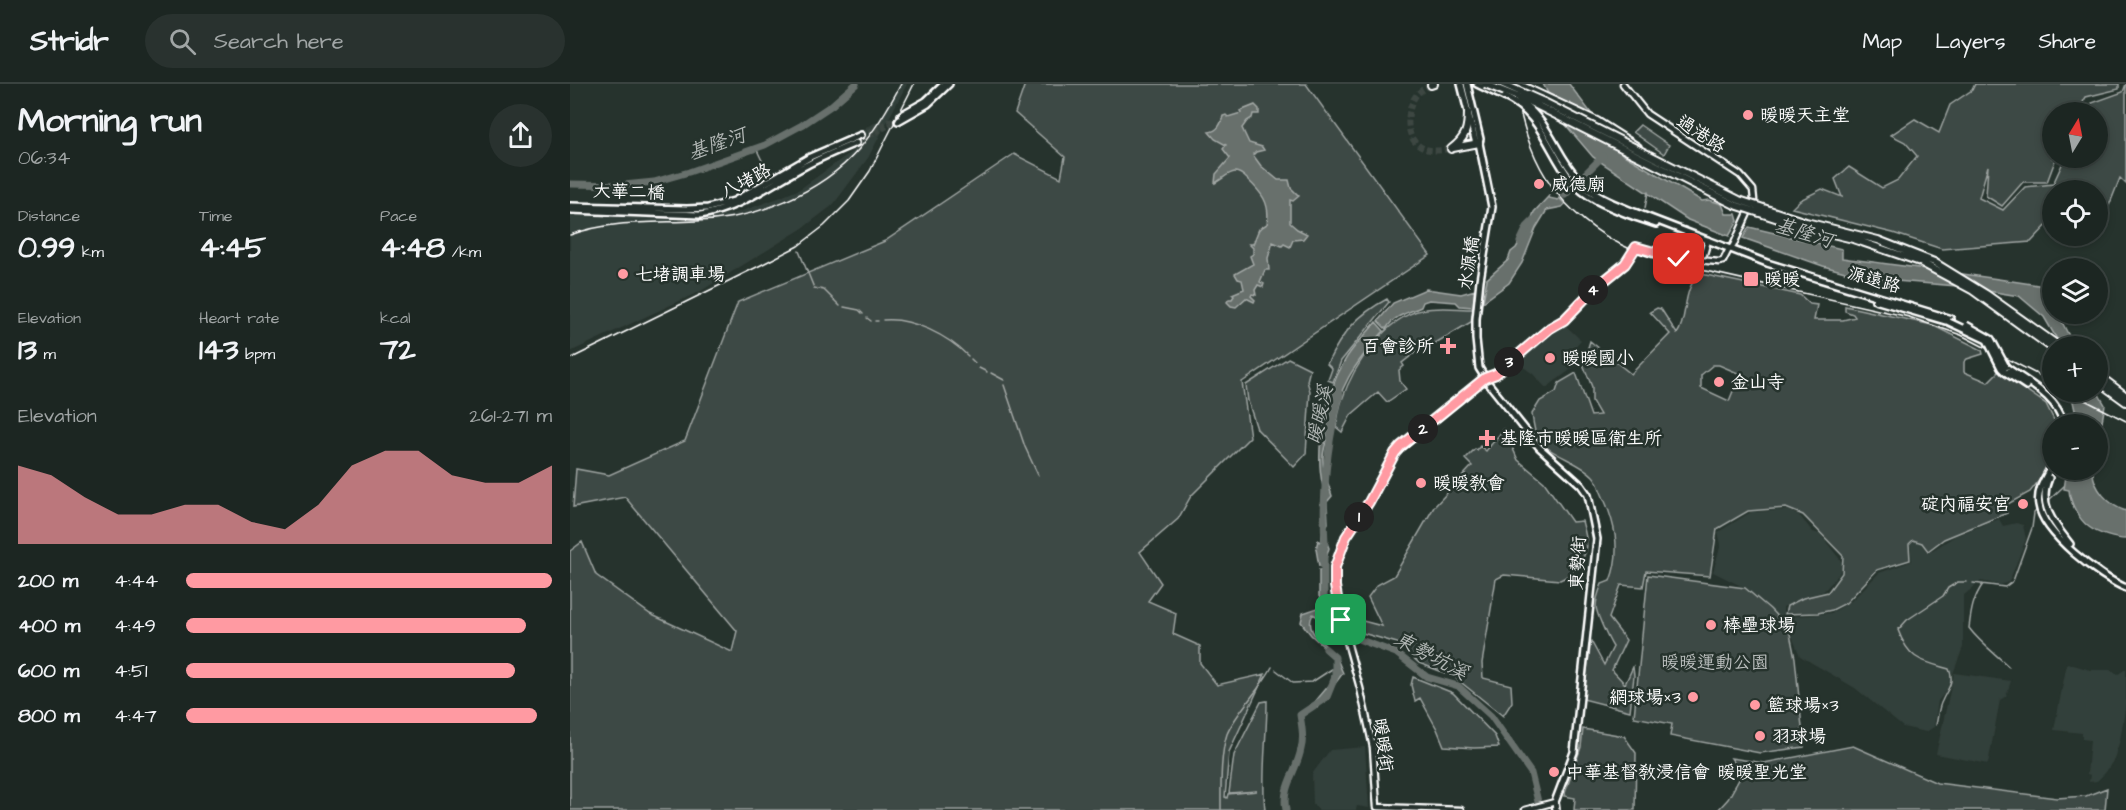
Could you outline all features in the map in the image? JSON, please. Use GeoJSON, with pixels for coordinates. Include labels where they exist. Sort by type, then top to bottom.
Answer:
{"type":"FeatureCollection","features":[{"type":"Feature","properties":{"kind":"highway"},"geometry":{"type":"LineString","coordinates":[[1478,84],[1507,94]]}},
{"type":"Feature","properties":{"kind":"highway"},"geometry":{"type":"LineString","coordinates":[[1485,84],[1735,205],[1778,220],[1853,239],[1920,262],[1972,290],[2042,341]]}},
{"type":"Feature","properties":{"kind":"highway"},"geometry":{"type":"LineString","coordinates":[[1503,84],[1544,102],[1739,200],[1806,222],[1878,240],[1934,262],[1986,294],[2045,336]]}},
{"type":"Feature","properties":{"kind":"highway"},"geometry":{"type":"LineString","coordinates":[[1518,84],[1597,121],[1645,153]]}},
{"type":"Feature","properties":{"kind":"highway"},"geometry":{"type":"LineString","coordinates":[[1468,112],[1468,128],[1465,136],[1451,149],[1479,143]]}},
{"type":"Feature","properties":{"kind":"highway"},"geometry":{"type":"LineString","coordinates":[[2108,382],[2126,396]]}},
{"type":"Feature","properties":{"kind":"highway"},"geometry":{"type":"LineString","coordinates":[[2108,389],[2126,402]]}},
{"type":"Feature","properties":{"kind":"main road"},"geometry":{"type":"LineString","coordinates":[[944,84],[926,101],[900,118],[928,104],[949,84]]}},
{"type":"Feature","properties":{"kind":"main road"},"geometry":{"type":"LineString","coordinates":[[1461,84],[1475,140],[1479,143]]}},
{"type":"Feature","properties":{"kind":"main road"},"geometry":{"type":"LineString","coordinates":[[1467,84],[1479,143]]}},
{"type":"Feature","properties":{"kind":"main road"},"geometry":{"type":"LineString","coordinates":[[1478,84],[1492,91]]}},
{"type":"Feature","properties":{"kind":"main road"},"geometry":{"type":"LineString","coordinates":[[1494,84],[1507,94]]}},
{"type":"Feature","properties":{"kind":"main road"},"geometry":{"type":"LineString","coordinates":[[1472,104],[1472,98],[1478,91],[1484,89],[1507,94]]}},
{"type":"Feature","properties":{"kind":"main road","name":"源遠路"},"geometry":{"type":"LineString","coordinates":[[1507,94],[1520,100],[1542,121],[1568,167],[1580,182],[1595,194],[1636,215],[1707,242],[1731,248],[1766,266],[1950,320],[1987,340],[1997,361],[2005,370],[2049,402],[2057,414]]}},
{"type":"Feature","properties":{"kind":"main road","name":"八堵路"},"geometry":{"type":"LineString","coordinates":[[687,209],[708,208],[734,201],[810,157],[861,135]]}},
{"type":"Feature","properties":{"kind":"main road","name":"八堵路"},"geometry":{"type":"LineString","coordinates":[[570,210],[700,214],[721,211],[737,205],[804,166],[856,143]]}},
{"type":"Feature","properties":{"kind":"main road","name":"水源橋"},"geometry":{"type":"LineString","coordinates":[[1476,319],[1480,280],[1492,212],[1479,143]]}},
{"type":"Feature","properties":{"kind":"main road","name":"大華二橋"},"geometry":{"type":"LineString","coordinates":[[570,206],[687,209]]}},
{"type":"Feature","properties":{"kind":"main road","name":"東勢街"},"geometry":{"type":"LineString","coordinates":[[1476,319],[1479,368],[1539,447],[1581,485],[1587,495],[1597,539],[1574,752],[1552,802],[1556,810]]}},
{"type":"Feature","properties":{"kind":"main road"},"geometry":{"type":"LineString","coordinates":[[2049,480],[2044,494],[2047,510],[2054,523],[2084,558],[2108,577],[2126,587]]}},
{"type":"Feature","properties":{"kind":"street","name":"過港路"},"geometry":{"type":"LineString","coordinates":[[1623,84],[1647,114],[1744,178],[1753,190],[1754,200],[1731,248]]}},
{"type":"Feature","properties":{"kind":"street"},"geometry":{"type":"LineString","coordinates":[[1691,260],[1704,254],[1707,242]]}},
{"type":"Feature","properties":{"kind":"street"},"geometry":{"type":"LineString","coordinates":[[1485,378],[1496,374],[1550,328],[1564,320],[1594,289],[1625,264],[1636,247],[1667,257],[1722,262],[1731,248]]}},
{"type":"Feature","properties":{"kind":"street","name":"暖暖街"},"geometry":{"type":"LineString","coordinates":[[1461,810],[1377,807],[1373,747],[1341,620],[1335,586],[1335,567],[1346,537],[1369,502],[1395,453],[1485,378]]}},
{"type":"Feature","properties":{"kind":"street"},"geometry":{"type":"LineString","coordinates":[[1526,810],[1552,802]]}},
{"type":"Feature","properties":{"kind":"shaded area"},"geometry":{"type":"Polygon","coordinates":[[[900,84],[907,84],[868,158],[833,205],[803,228],[701,291],[570,352],[570,214],[703,218],[736,213],[776,199],[800,189],[858,147],[866,127],[879,121],[900,84]]]}},
{"type":"Feature","properties":{"kind":"shaded area","name":"基隆河"},"geometry":{"type":"Polygon","coordinates":[[[1543,84],[1569,84],[1622,154],[1702,201],[1709,200],[1722,204],[1726,214],[1736,214],[1738,221],[1729,236],[1688,220],[1593,157],[1565,124],[1543,84]]]}},
{"type":"Feature","properties":{"kind":"shaded area"},"geometry":{"type":"Polygon","coordinates":[[[1255,105],[1259,109],[1259,114],[1253,114],[1242,128],[1249,143],[1262,147],[1264,150],[1253,155],[1261,166],[1278,180],[1289,180],[1291,188],[1299,196],[1293,201],[1290,200],[1290,223],[1307,234],[1303,239],[1293,240],[1290,247],[1273,242],[1268,258],[1269,270],[1265,270],[1260,282],[1264,284],[1263,287],[1258,285],[1255,290],[1256,295],[1252,294],[1254,302],[1246,298],[1236,307],[1227,302],[1234,296],[1232,294],[1244,289],[1242,280],[1238,279],[1235,274],[1253,264],[1250,256],[1253,254],[1253,248],[1249,244],[1253,244],[1259,229],[1267,224],[1268,210],[1261,193],[1240,173],[1233,172],[1215,183],[1216,174],[1230,158],[1223,149],[1226,145],[1215,139],[1209,132],[1219,127],[1223,116],[1228,117],[1241,113],[1240,111],[1255,105]]]}},
{"type":"Feature","properties":{"kind":"shaded area"},"geometry":{"type":"Polygon","coordinates":[[[1549,196],[1549,198],[1558,200],[1559,198],[1565,204],[1562,207],[1547,210],[1536,228],[1522,263],[1509,283],[1483,302],[1487,279],[1508,260],[1530,224],[1534,212],[1549,196]]]}},
{"type":"Feature","properties":{"kind":"shaded area"},"geometry":{"type":"Polygon","coordinates":[[[1749,227],[1842,249],[1842,258],[2042,286],[2042,315],[2019,296],[1957,286],[1871,279],[1823,266],[1743,238],[1749,227]]]}},
{"type":"Feature","properties":{"kind":"shaded area"},"geometry":{"type":"Polygon","coordinates":[[[1426,289],[1461,294],[1475,290],[1473,307],[1460,306],[1456,302],[1429,300],[1423,302],[1421,307],[1397,317],[1386,329],[1378,321],[1393,303],[1426,289]]]}},
{"type":"Feature","properties":{"kind":"shaded area"},"geometry":{"type":"Polygon","coordinates":[[[1376,322],[1384,331],[1363,355],[1349,377],[1338,402],[1324,450],[1324,469],[1332,496],[1327,502],[1328,523],[1323,533],[1329,548],[1324,566],[1319,566],[1316,549],[1318,540],[1320,542],[1322,540],[1324,514],[1321,504],[1327,490],[1323,487],[1320,456],[1323,423],[1337,375],[1355,346],[1376,322]]]}},
{"type":"Feature","properties":{"kind":"shaded area","name":"暖暖國小"},"geometry":{"type":"Polygon","coordinates":[[[1564,324],[1581,340],[1571,351],[1581,362],[1546,388],[1522,366],[1522,354],[1552,328],[1564,324]]]}},
{"type":"Feature","properties":{"kind":"shaded area"},"geometry":{"type":"Polygon","coordinates":[[[2048,324],[2063,324],[2069,336],[2055,336],[2048,324]]]}},
{"type":"Feature","properties":{"kind":"shaded area"},"geometry":{"type":"Polygon","coordinates":[[[2073,402],[2103,402],[2105,405],[2103,414],[2076,414],[2073,402]]]}},
{"type":"Feature","properties":{"kind":"shaded area"},"geometry":{"type":"Polygon","coordinates":[[[2065,480],[2094,480],[2108,501],[2126,511],[2126,539],[2112,537],[2089,527],[2078,515],[2069,490],[2064,489],[2065,480]]]}},
{"type":"Feature","properties":{"kind":"shaded area"},"geometry":{"type":"Polygon","coordinates":[[[1788,510],[1799,515],[1813,532],[1820,534],[1842,562],[1839,574],[1824,591],[1783,607],[1783,613],[1789,617],[1831,613],[1850,602],[1879,573],[1912,561],[1910,544],[1913,541],[1921,543],[1928,553],[1955,536],[1999,519],[2003,526],[2016,523],[2023,525],[2026,539],[2009,582],[2000,585],[1981,581],[1963,596],[1963,647],[1947,690],[1938,701],[1934,727],[1926,732],[1903,727],[1855,688],[1800,656],[1789,629],[1770,609],[1745,588],[1713,572],[1721,544],[1718,532],[1751,512],[1788,510]]]}},
{"type":"Feature","properties":{"kind":"shaded area"},"geometry":{"type":"Polygon","coordinates":[[[1319,570],[1324,570],[1323,596],[1327,603],[1325,606],[1328,617],[1338,627],[1341,634],[1338,629],[1313,614],[1311,626],[1316,636],[1336,658],[1311,635],[1301,622],[1303,613],[1318,608],[1321,600],[1319,570]]]}},
{"type":"Feature","properties":{"kind":"shaded area"},"geometry":{"type":"Polygon","coordinates":[[[1336,658],[1343,673],[1317,708],[1314,703],[1331,683],[1336,658]]]}},
{"type":"Feature","properties":{"kind":"shaded area"},"geometry":{"type":"Polygon","coordinates":[[[2067,663],[2090,670],[2110,670],[2118,674],[2126,669],[2126,704],[2120,740],[2114,759],[2097,781],[2089,782],[2090,775],[2087,774],[2090,740],[2082,739],[2082,733],[2054,730],[2067,663]]]}},
{"type":"Feature","properties":{"kind":"shaded area"},"geometry":{"type":"Polygon","coordinates":[[[1954,673],[2011,681],[2006,696],[2000,700],[1988,764],[1936,754],[1954,673]]]}},
{"type":"Feature","properties":{"kind":"shaded area"},"geometry":{"type":"Polygon","coordinates":[[[1365,747],[1369,808],[1357,806],[1356,810],[1319,810],[1313,804],[1312,774],[1330,750],[1365,747]]]}},
{"type":"Feature","properties":{"kind":"green space"},"geometry":{"type":"Polygon","coordinates":[[[1025,84],[1306,84],[1430,255],[1242,382],[1250,437],[1191,496],[1178,519],[1140,552],[1161,583],[1148,601],[1176,613],[1173,634],[1200,646],[1200,663],[1217,685],[1265,674],[1229,752],[1225,797],[1227,798],[1228,794],[1257,791],[1229,793],[1234,755],[1261,702],[1267,701],[1265,810],[570,810],[570,551],[582,542],[596,575],[650,614],[732,652],[737,631],[625,497],[573,507],[576,469],[609,475],[685,441],[738,302],[885,241],[1014,154],[1061,178],[1065,157],[1015,113],[1025,84]]]}},
{"type":"Feature","properties":{"kind":"green space"},"geometry":{"type":"Polygon","coordinates":[[[1975,84],[2119,84],[2119,89],[2086,97],[2083,102],[2042,102],[2042,168],[2052,168],[2048,180],[2023,182],[2002,206],[1986,196],[1988,166],[1979,198],[2003,210],[2025,187],[2042,185],[2042,230],[2031,242],[1942,249],[1893,233],[1792,208],[1800,200],[1822,189],[1842,197],[1835,179],[1849,167],[1882,188],[1898,180],[1917,156],[1905,142],[1891,135],[1915,119],[1939,133],[1950,105],[1972,90],[1975,84]]]}},
{"type":"Feature","properties":{"kind":"green space"},"geometry":{"type":"Polygon","coordinates":[[[2126,84],[2126,184],[2120,178],[2108,208],[2108,180],[2055,180],[2060,168],[2108,168],[2108,102],[2095,102],[2123,92],[2126,84]]]}},
{"type":"Feature","properties":{"kind":"green space"},"geometry":{"type":"Polygon","coordinates":[[[1640,125],[1669,145],[1664,154],[1633,132],[1640,125]]]}},
{"type":"Feature","properties":{"kind":"green space"},"geometry":{"type":"Polygon","coordinates":[[[1701,274],[1800,295],[1810,304],[1817,305],[1814,320],[1843,320],[1855,317],[1845,311],[1845,306],[1932,325],[1982,350],[1983,354],[1964,362],[1964,372],[1988,382],[1999,371],[2046,404],[2051,414],[2042,414],[2042,477],[2030,492],[2004,506],[2007,513],[1944,539],[1928,551],[1922,543],[1913,540],[1909,544],[1910,560],[1877,570],[1846,603],[1832,610],[1818,613],[1785,614],[1787,606],[1803,598],[1828,592],[1842,573],[1843,556],[1803,515],[1786,508],[1748,511],[1717,529],[1710,576],[1646,571],[1643,587],[1621,585],[1609,618],[1626,640],[1612,670],[1625,684],[1633,667],[1630,711],[1583,699],[1591,641],[1604,665],[1613,647],[1596,607],[1602,584],[1610,581],[1616,558],[1615,536],[1610,514],[1593,476],[1541,443],[1536,434],[1532,414],[1540,401],[1556,392],[1559,383],[1576,373],[1591,416],[1600,415],[1592,401],[1592,387],[1583,364],[1590,341],[1631,374],[1670,334],[1650,312],[1657,308],[1661,309],[1677,334],[1681,327],[1690,286],[1701,274]],[[1713,365],[1701,375],[1701,388],[1729,401],[1740,374],[1719,365],[1713,365]]]}},
{"type":"Feature","properties":{"kind":"green space"},"geometry":{"type":"Polygon","coordinates":[[[1387,299],[1389,302],[1341,361],[1333,382],[1328,380],[1332,369],[1327,364],[1338,343],[1359,318],[1387,299]]]}},
{"type":"Feature","properties":{"kind":"green space"},"geometry":{"type":"Polygon","coordinates":[[[1473,309],[1471,322],[1432,345],[1429,342],[1402,363],[1404,366],[1399,370],[1400,381],[1406,389],[1387,402],[1378,392],[1351,415],[1342,432],[1336,427],[1341,403],[1354,373],[1373,345],[1396,322],[1409,314],[1422,310],[1473,309]]]}},
{"type":"Feature","properties":{"kind":"green space"},"geometry":{"type":"Polygon","coordinates":[[[1288,358],[1310,369],[1307,381],[1310,391],[1306,454],[1294,467],[1257,429],[1248,401],[1246,385],[1288,358]]]}},
{"type":"Feature","properties":{"kind":"green space"},"geometry":{"type":"Polygon","coordinates":[[[1504,429],[1518,460],[1544,482],[1572,522],[1582,521],[1587,546],[1584,557],[1575,569],[1560,580],[1504,575],[1496,579],[1482,663],[1483,678],[1511,685],[1512,702],[1503,716],[1453,676],[1419,663],[1397,643],[1359,632],[1348,621],[1359,620],[1382,626],[1368,597],[1377,585],[1394,576],[1434,507],[1472,466],[1465,459],[1480,446],[1486,451],[1504,429]]]}},
{"type":"Feature","properties":{"kind":"green space","name":"暖暖運動公園"},"geometry":{"type":"Polygon","coordinates":[[[1648,575],[1745,588],[1789,629],[1795,658],[1804,747],[1760,753],[1670,736],[1672,724],[1634,717],[1648,575]]]}},
{"type":"Feature","properties":{"kind":"green space"},"geometry":{"type":"Polygon","coordinates":[[[1413,677],[1453,693],[1495,736],[1499,747],[1444,746],[1420,698],[1415,701],[1411,685],[1413,677]]]}},
{"type":"Feature","properties":{"kind":"green space"},"geometry":{"type":"Polygon","coordinates":[[[1583,729],[1624,736],[1636,753],[1635,810],[1574,810],[1575,798],[1564,796],[1581,747],[1583,729]]]}},
{"type":"Feature","properties":{"kind":"green space"},"geometry":{"type":"Polygon","coordinates":[[[1853,746],[1937,783],[2057,798],[2086,796],[2107,788],[2105,810],[1718,810],[1728,799],[1742,774],[1731,758],[1764,763],[1853,746]]]}},
{"type":"Feature","properties":{"kind":"waterway","name":"基隆河"},"geometry":{"type":"LineString","coordinates":[[570,184],[624,185],[654,182],[689,172],[765,145],[832,105],[856,84]]}},
{"type":"Feature","properties":{"kind":"waterway"},"geometry":{"type":"LineString","coordinates":[[756,148],[768,173]]}},
{"type":"Feature","properties":{"kind":"waterway","name":"暖暖溪"},"geometry":{"type":"LineString","coordinates":[[1584,175],[1603,156]]}},
{"type":"Feature","properties":{"kind":"waterway","name":"暖暖溪"},"geometry":{"type":"LineString","coordinates":[[1565,195],[1568,192]]}},
{"type":"Feature","properties":{"kind":"waterway"},"geometry":{"type":"LineString","coordinates":[[1645,208],[1648,192]]}},
{"type":"Feature","properties":{"kind":"waterway","name":"暖暖溪"},"geometry":{"type":"LineString","coordinates":[[1520,242],[1527,227],[1535,219]]}},
{"type":"Feature","properties":{"kind":"waterway"},"geometry":{"type":"LineString","coordinates":[[799,251],[814,288],[824,290],[840,306]]}},
{"type":"Feature","properties":{"kind":"waterway"},"geometry":{"type":"LineString","coordinates":[[844,307],[859,310],[863,314]]}},
{"type":"Feature","properties":{"kind":"waterway"},"geometry":{"type":"LineString","coordinates":[[867,318],[871,321]]}},
{"type":"Feature","properties":{"kind":"waterway"},"geometry":{"type":"LineString","coordinates":[[883,320],[906,322],[929,329],[968,356]]}},
{"type":"Feature","properties":{"kind":"waterway"},"geometry":{"type":"LineString","coordinates":[[971,359],[975,363]]}},
{"type":"Feature","properties":{"kind":"waterway"},"geometry":{"type":"LineString","coordinates":[[979,368],[987,372]]}},
{"type":"Feature","properties":{"kind":"waterway"},"geometry":{"type":"LineString","coordinates":[[991,373],[1004,380]]}},
{"type":"Feature","properties":{"kind":"waterway"},"geometry":{"type":"LineString","coordinates":[[1004,385],[1025,447],[1038,475]]}},
{"type":"Feature","properties":{"kind":"waterway","name":"暖暖溪"},"geometry":{"type":"LineString","coordinates":[[1325,543],[1326,468],[1340,394]]}},
{"type":"Feature","properties":{"kind":"waterway"},"geometry":{"type":"LineString","coordinates":[[2048,501],[2064,486]]}},
{"type":"Feature","properties":{"kind":"waterway"},"geometry":{"type":"LineString","coordinates":[[1973,583],[2005,587],[2013,581],[2032,528],[2034,513],[2037,510]]}},
{"type":"Feature","properties":{"kind":"waterway","name":"暖暖溪"},"geometry":{"type":"LineString","coordinates":[[1324,554],[1324,606]]}},
{"type":"Feature","properties":{"kind":"waterway"},"geometry":{"type":"LineString","coordinates":[[1936,725],[1940,707],[1950,686],[1951,674],[1949,669],[1917,658],[1907,648],[1898,630],[1907,620],[1943,596],[1948,588],[1958,582],[1966,582]]}},
{"type":"Feature","properties":{"kind":"waterway"},"geometry":{"type":"LineString","coordinates":[[1983,584],[1973,605],[1969,628],[2009,667]]}},
{"type":"Feature","properties":{"kind":"waterway","name":"東勢坑溪"},"geometry":{"type":"LineString","coordinates":[[1333,623],[1347,635],[1396,653],[1427,677],[1458,686],[1491,716],[1531,773],[1540,810]]}},
{"type":"Feature","properties":{"kind":"waterway"},"geometry":{"type":"LineString","coordinates":[[1286,810],[1287,786],[1302,745],[1300,715],[1327,697],[1335,677],[1335,657],[1326,649]]}},
{"type":"Feature","properties":{"kind":"waterway"},"geometry":{"type":"LineString","coordinates":[[1221,810],[1222,761],[1227,734],[1236,717],[1272,667]]}},
{"type":"Feature","properties":{"kind":"waterway"},"geometry":{"type":"LineString","coordinates":[[1276,670],[1293,683],[1312,682],[1335,667]]}},
{"type":"Feature","properties":{"kind":"tunnel"},"geometry":{"type":"LineString","coordinates":[[1431,85],[1418,93],[1412,103],[1408,125],[1412,139],[1426,149],[1451,149]]}},
{"type":"Feature","properties":{"kind":"tunnel"},"geometry":{"type":"LineString","coordinates":[[861,135],[901,115]]}},
{"type":"Feature","properties":{"kind":"tunnel"},"geometry":{"type":"LineString","coordinates":[[856,143],[898,121]]}},
{"type":"Feature","properties":{"kind":"railway"},"geometry":{"type":"LineString","coordinates":[[570,235],[601,227],[633,223],[696,221],[741,216],[785,201],[826,179],[859,149],[882,118],[901,84]]}},
{"type":"Feature","properties":{"kind":"railway"},"geometry":{"type":"LineString","coordinates":[[570,359],[798,246],[824,226],[849,201],[870,171],[914,84]]}},
{"type":"Feature","properties":{"kind":"railway"},"geometry":{"type":"LineString","coordinates":[[1513,84],[1531,147],[1553,188],[1584,221],[1622,245],[1666,262],[1909,317],[1961,335],[2042,377]]}},
{"type":"Feature","properties":{"kind":"railway"},"geometry":{"type":"LineString","coordinates":[[2089,402],[2126,421]]}},
{"type":"Feature","properties":{"kind":"place","name":"暖暖天主堂"},"geometry":{"type":"Point","coordinates":[1748,115]}},
{"type":"Feature","properties":{"kind":"place","name":"威德廟"},"geometry":{"type":"Point","coordinates":[1539,184]}},
{"type":"Feature","properties":{"kind":"place","name":"七堵調車場"},"geometry":{"type":"Point","coordinates":[623,274]}},
{"type":"Feature","properties":{"kind":"place","name":"暖暖"},"geometry":{"type":"Point","coordinates":[1751,279]}},
{"type":"Feature","properties":{"kind":"place","name":"百會診所"},"geometry":{"type":"Point","coordinates":[1448,346]}},
{"type":"Feature","properties":{"kind":"place","name":"暖暖國小"},"geometry":{"type":"Point","coordinates":[1550,358]}},
{"type":"Feature","properties":{"kind":"place","name":"金山寺"},"geometry":{"type":"Point","coordinates":[1719,382]}},
{"type":"Feature","properties":{"kind":"place","name":"基隆市暖暖區衛生所"},"geometry":{"type":"Point","coordinates":[1487,438]}},
{"type":"Feature","properties":{"kind":"place","name":"暖暖教會"},"geometry":{"type":"Point","coordinates":[1421,483]}},
{"type":"Feature","properties":{"kind":"place","name":"碇內福安宮"},"geometry":{"type":"Point","coordinates":[2023,504]}},
{"type":"Feature","properties":{"kind":"place","name":"棒壘球場"},"geometry":{"type":"Point","coordinates":[1711,625]}},
{"type":"Feature","properties":{"kind":"place","name":"網球場×3"},"geometry":{"type":"Point","coordinates":[1693,697]}},
{"type":"Feature","properties":{"kind":"place","name":"籃球場×3"},"geometry":{"type":"Point","coordinates":[1755,705]}},
{"type":"Feature","properties":{"kind":"place","name":"羽球場"},"geometry":{"type":"Point","coordinates":[1760,736]}},
{"type":"Feature","properties":{"kind":"place","name":"中華基督教浸信會 暖暖聖光堂"},"geometry":{"type":"Point","coordinates":[1554,772]}},
{"type":"Feature","properties":{"kind":"route"},"geometry":{"type":"LineString","coordinates":[[1341,620],[1335,586],[1335,567],[1346,537],[1401,446],[1485,378],[1496,374],[1550,328],[1564,320],[1594,289],[1625,264],[1636,247],[1679,259]]}}]}
